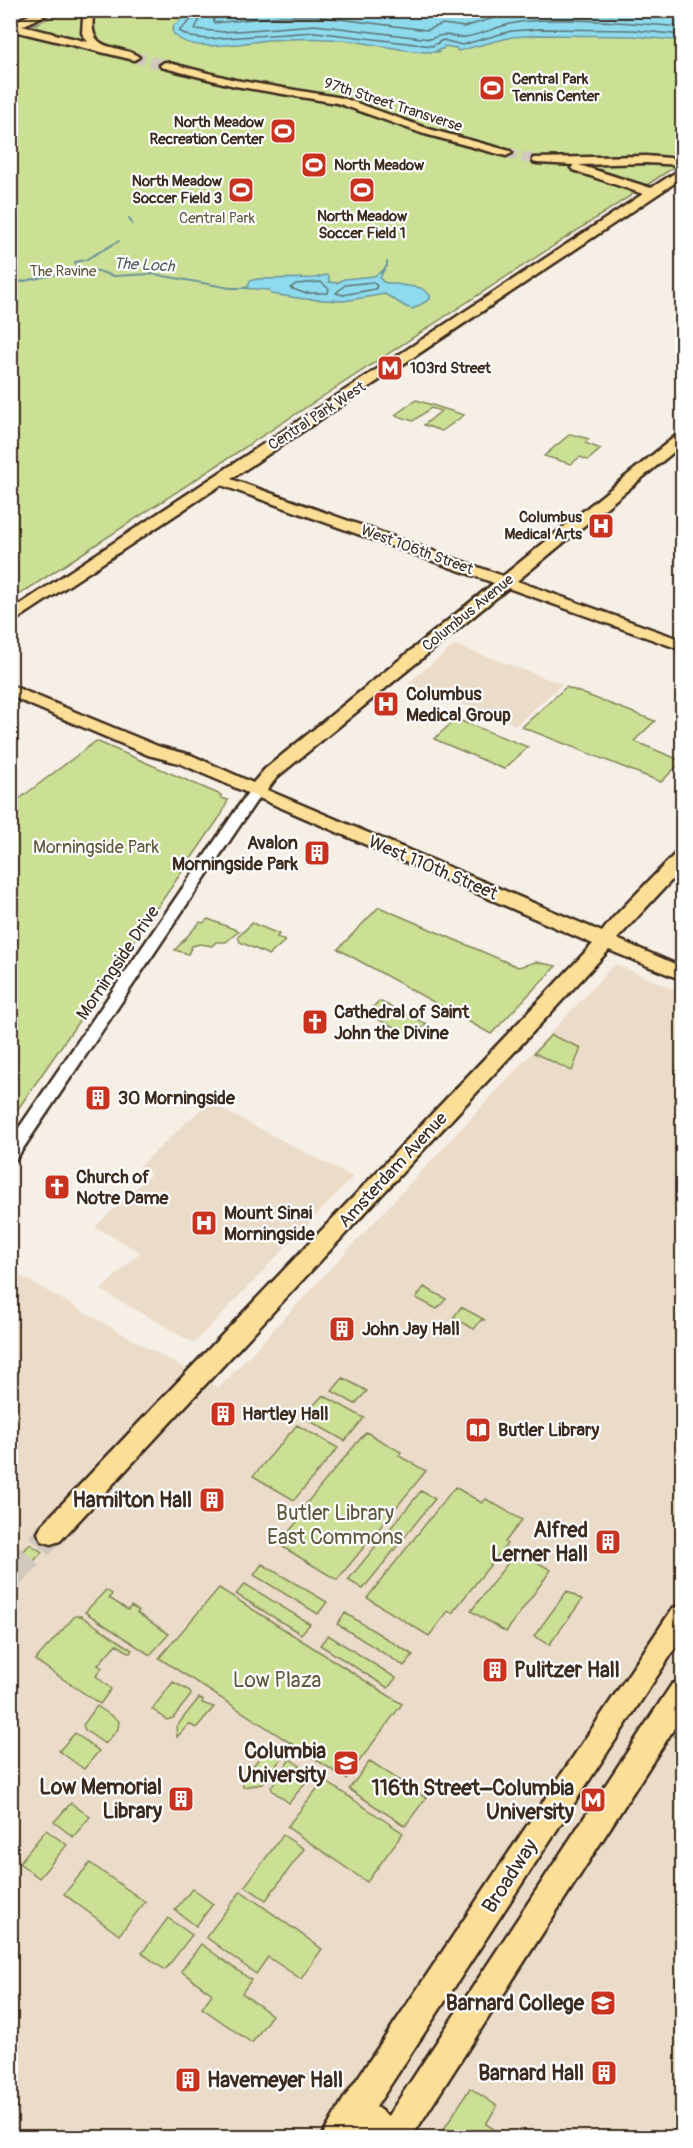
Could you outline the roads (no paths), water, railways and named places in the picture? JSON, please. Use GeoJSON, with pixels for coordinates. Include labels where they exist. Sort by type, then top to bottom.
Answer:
{"type":"FeatureCollection","features":[{"type":"Feature","properties":{"kind":"main road"},"geometry":{"type":"LineString","coordinates":[[11,26],[51,10]]}},
{"type":"Feature","properties":{"kind":"main road"},"geometry":{"type":"LineString","coordinates":[[11,26],[132,57],[91,40],[86,32],[88,17],[78,10]]}},
{"type":"Feature","properties":{"kind":"main road","name":"97th Street Transverse"},"geometry":{"type":"LineString","coordinates":[[165,65],[241,84],[339,100],[434,134],[507,153]]}},
{"type":"Feature","properties":{"kind":"main road"},"geometry":{"type":"LineString","coordinates":[[652,193],[591,171],[534,159],[575,163],[654,159],[682,162]]}},
{"type":"Feature","properties":{"kind":"main road","name":"Central Park West"},"geometry":{"type":"LineString","coordinates":[[10,619],[682,173]]}},
{"type":"Feature","properties":{"kind":"main road","name":"Columbus Avenue"},"geometry":{"type":"LineString","coordinates":[[256,791],[272,773],[682,438]]}},
{"type":"Feature","properties":{"kind":"main road","name":"West 106th Street"},"geometry":{"type":"LineString","coordinates":[[220,480],[682,645]]}},
{"type":"Feature","properties":{"kind":"main road","name":"West 110th Street"},"geometry":{"type":"LineString","coordinates":[[10,676],[165,743],[185,759]]}},
{"type":"Feature","properties":{"kind":"main road","name":"West 110th Street"},"geometry":{"type":"LineString","coordinates":[[10,690],[154,751],[185,759],[682,974]]}},
{"type":"Feature","properties":{"kind":"main road","name":"Amsterdam Avenue"},"geometry":{"type":"LineString","coordinates":[[51,1533],[596,954],[605,940],[682,858]]}},
{"type":"Feature","properties":{"kind":"main road","name":"Broadway"},"geometry":{"type":"LineString","coordinates":[[337,2138],[682,1616]]}},
{"type":"Feature","properties":{"kind":"main road"},"geometry":{"type":"LineString","coordinates":[[354,2111],[391,2138],[682,1694]]}},
{"type":"Feature","properties":{"kind":"street","name":"Morningside Drive"},"geometry":{"type":"LineString","coordinates":[[10,1155],[256,791]]}},
{"type":"Feature","properties":{"kind":"water"},"geometry":{"type":"Polygon","coordinates":[[[193,11],[682,11],[682,41],[633,36],[539,35],[512,37],[458,51],[456,48],[444,46],[443,49],[437,50],[439,52],[320,38],[278,39],[217,46],[190,43],[179,39],[172,31],[174,25],[193,11]]]}},
{"type":"Feature","properties":{"kind":"water"},"geometry":{"type":"Polygon","coordinates":[[[384,270],[380,278],[383,282],[421,288],[430,295],[430,299],[413,309],[385,294],[344,301],[305,299],[271,294],[269,290],[241,288],[248,287],[250,281],[257,279],[315,278],[326,275],[329,276],[329,282],[337,283],[344,279],[374,276],[384,270]]]}},
{"type":"Feature","properties":{"kind":"waterway"},"geometry":{"type":"LineString","coordinates":[[129,218],[132,224]]}},
{"type":"Feature","properties":{"kind":"waterway"},"geometry":{"type":"LineString","coordinates":[[77,270],[75,262],[85,260],[119,241]]}},
{"type":"Feature","properties":{"kind":"waterway"},"geometry":{"type":"LineString","coordinates":[[381,273],[387,266],[387,262]]}},
{"type":"Feature","properties":{"kind":"waterway","name":"The Loch"},"geometry":{"type":"LineString","coordinates":[[10,284],[77,270]]}},
{"type":"Feature","properties":{"kind":"waterway","name":"The Loch"},"geometry":{"type":"LineString","coordinates":[[77,270],[98,271],[113,276],[153,274],[230,288],[246,288]]}},
{"type":"Feature","properties":{"kind":"tunnel"},"geometry":{"type":"LineString","coordinates":[[134,57],[165,65]]}},
{"type":"Feature","properties":{"kind":"tunnel"},"geometry":{"type":"LineString","coordinates":[[506,153],[532,159]]}},
{"type":"Feature","properties":{"kind":"tunnel"},"geometry":{"type":"LineString","coordinates":[[10,1576],[51,1533]]}},
{"type":"Feature","properties":{"kind":"place","name":"Central Park Tennis Center"},"geometry":{"type":"Point","coordinates":[492,88]}},
{"type":"Feature","properties":{"kind":"place","name":"North Meadow Recreation Center"},"geometry":{"type":"Point","coordinates":[283,131]}},
{"type":"Feature","properties":{"kind":"place","name":"North Meadow"},"geometry":{"type":"Point","coordinates":[314,165]}},
{"type":"Feature","properties":{"kind":"place","name":"North Meadow Soccer Field 3"},"geometry":{"type":"Point","coordinates":[241,190]}},
{"type":"Feature","properties":{"kind":"place","name":"North Meadow Soccer Field 1"},"geometry":{"type":"Point","coordinates":[362,190]}},
{"type":"Feature","properties":{"kind":"place","name":"103rd Street"},"geometry":{"type":"Point","coordinates":[390,368]}},
{"type":"Feature","properties":{"kind":"place","name":"Columbus Medical Arts"},"geometry":{"type":"Point","coordinates":[601,526]}},
{"type":"Feature","properties":{"kind":"place","name":"Columbus Medical Group"},"geometry":{"type":"Point","coordinates":[386,704]}},
{"type":"Feature","properties":{"kind":"place","name":"Avalon Morningside Park"},"geometry":{"type":"Point","coordinates":[317,853]}},
{"type":"Feature","properties":{"kind":"place","name":"Cathedral of Saint John the Divine"},"geometry":{"type":"Point","coordinates":[315,1022]}},
{"type":"Feature","properties":{"kind":"place","name":"30 Morningside"},"geometry":{"type":"Point","coordinates":[98,1098]}},
{"type":"Feature","properties":{"kind":"place","name":"Church of Notre Dame"},"geometry":{"type":"Point","coordinates":[57,1187]}},
{"type":"Feature","properties":{"kind":"place","name":"Mount Sinai Morningside"},"geometry":{"type":"Point","coordinates":[204,1223]}},
{"type":"Feature","properties":{"kind":"place","name":"John Jay Hall"},"geometry":{"type":"Point","coordinates":[342,1329]}},
{"type":"Feature","properties":{"kind":"place","name":"Hartley Hall"},"geometry":{"type":"Point","coordinates":[223,1414]}},
{"type":"Feature","properties":{"kind":"place","name":"Butler Library"},"geometry":{"type":"Point","coordinates":[478,1430]}},
{"type":"Feature","properties":{"kind":"place","name":"Hamilton Hall"},"geometry":{"type":"Point","coordinates":[212,1500]}},
{"type":"Feature","properties":{"kind":"place","name":"Alfred Lerner Hall"},"geometry":{"type":"Point","coordinates":[608,1542]}},
{"type":"Feature","properties":{"kind":"place","name":"Pulitzer Hall"},"geometry":{"type":"Point","coordinates":[495,1670]}},
{"type":"Feature","properties":{"kind":"place","name":"Columbia University"},"geometry":{"type":"Point","coordinates":[346,1763]}},
{"type":"Feature","properties":{"kind":"place","name":"Low Memorial Library"},"geometry":{"type":"Point","coordinates":[181,1799]}},
{"type":"Feature","properties":{"kind":"place","name":"116th Street–Columbia University"},"geometry":{"type":"Point","coordinates":[593,1800]}},
{"type":"Feature","properties":{"kind":"place","name":"Barnard College"},"geometry":{"type":"Point","coordinates":[603,2003]}},
{"type":"Feature","properties":{"kind":"place","name":"Barnard Hall"},"geometry":{"type":"Point","coordinates":[604,2073]}},
{"type":"Feature","properties":{"kind":"place","name":"Havemeyer Hall"},"geometry":{"type":"Point","coordinates":[188,2080]}},
{"type":"Feature","properties":{"kind":"park label","name":"Central Park"},"geometry":{"type":"Point","coordinates":[217,218]}},
{"type":"Feature","properties":{"kind":"park label","name":"The Ravine"},"geometry":{"type":"Point","coordinates":[63,271]}},
{"type":"Feature","properties":{"kind":"park label","name":"Morningside Park"},"geometry":{"type":"Point","coordinates":[96,847]}},
{"type":"Feature","properties":{"kind":"park label","name":"Butler Library East Commons"},"geometry":{"type":"Point","coordinates":[335,1525]}},
{"type":"Feature","properties":{"kind":"park label","name":"Low Plaza"},"geometry":{"type":"Point","coordinates":[277,1680]}}]}
